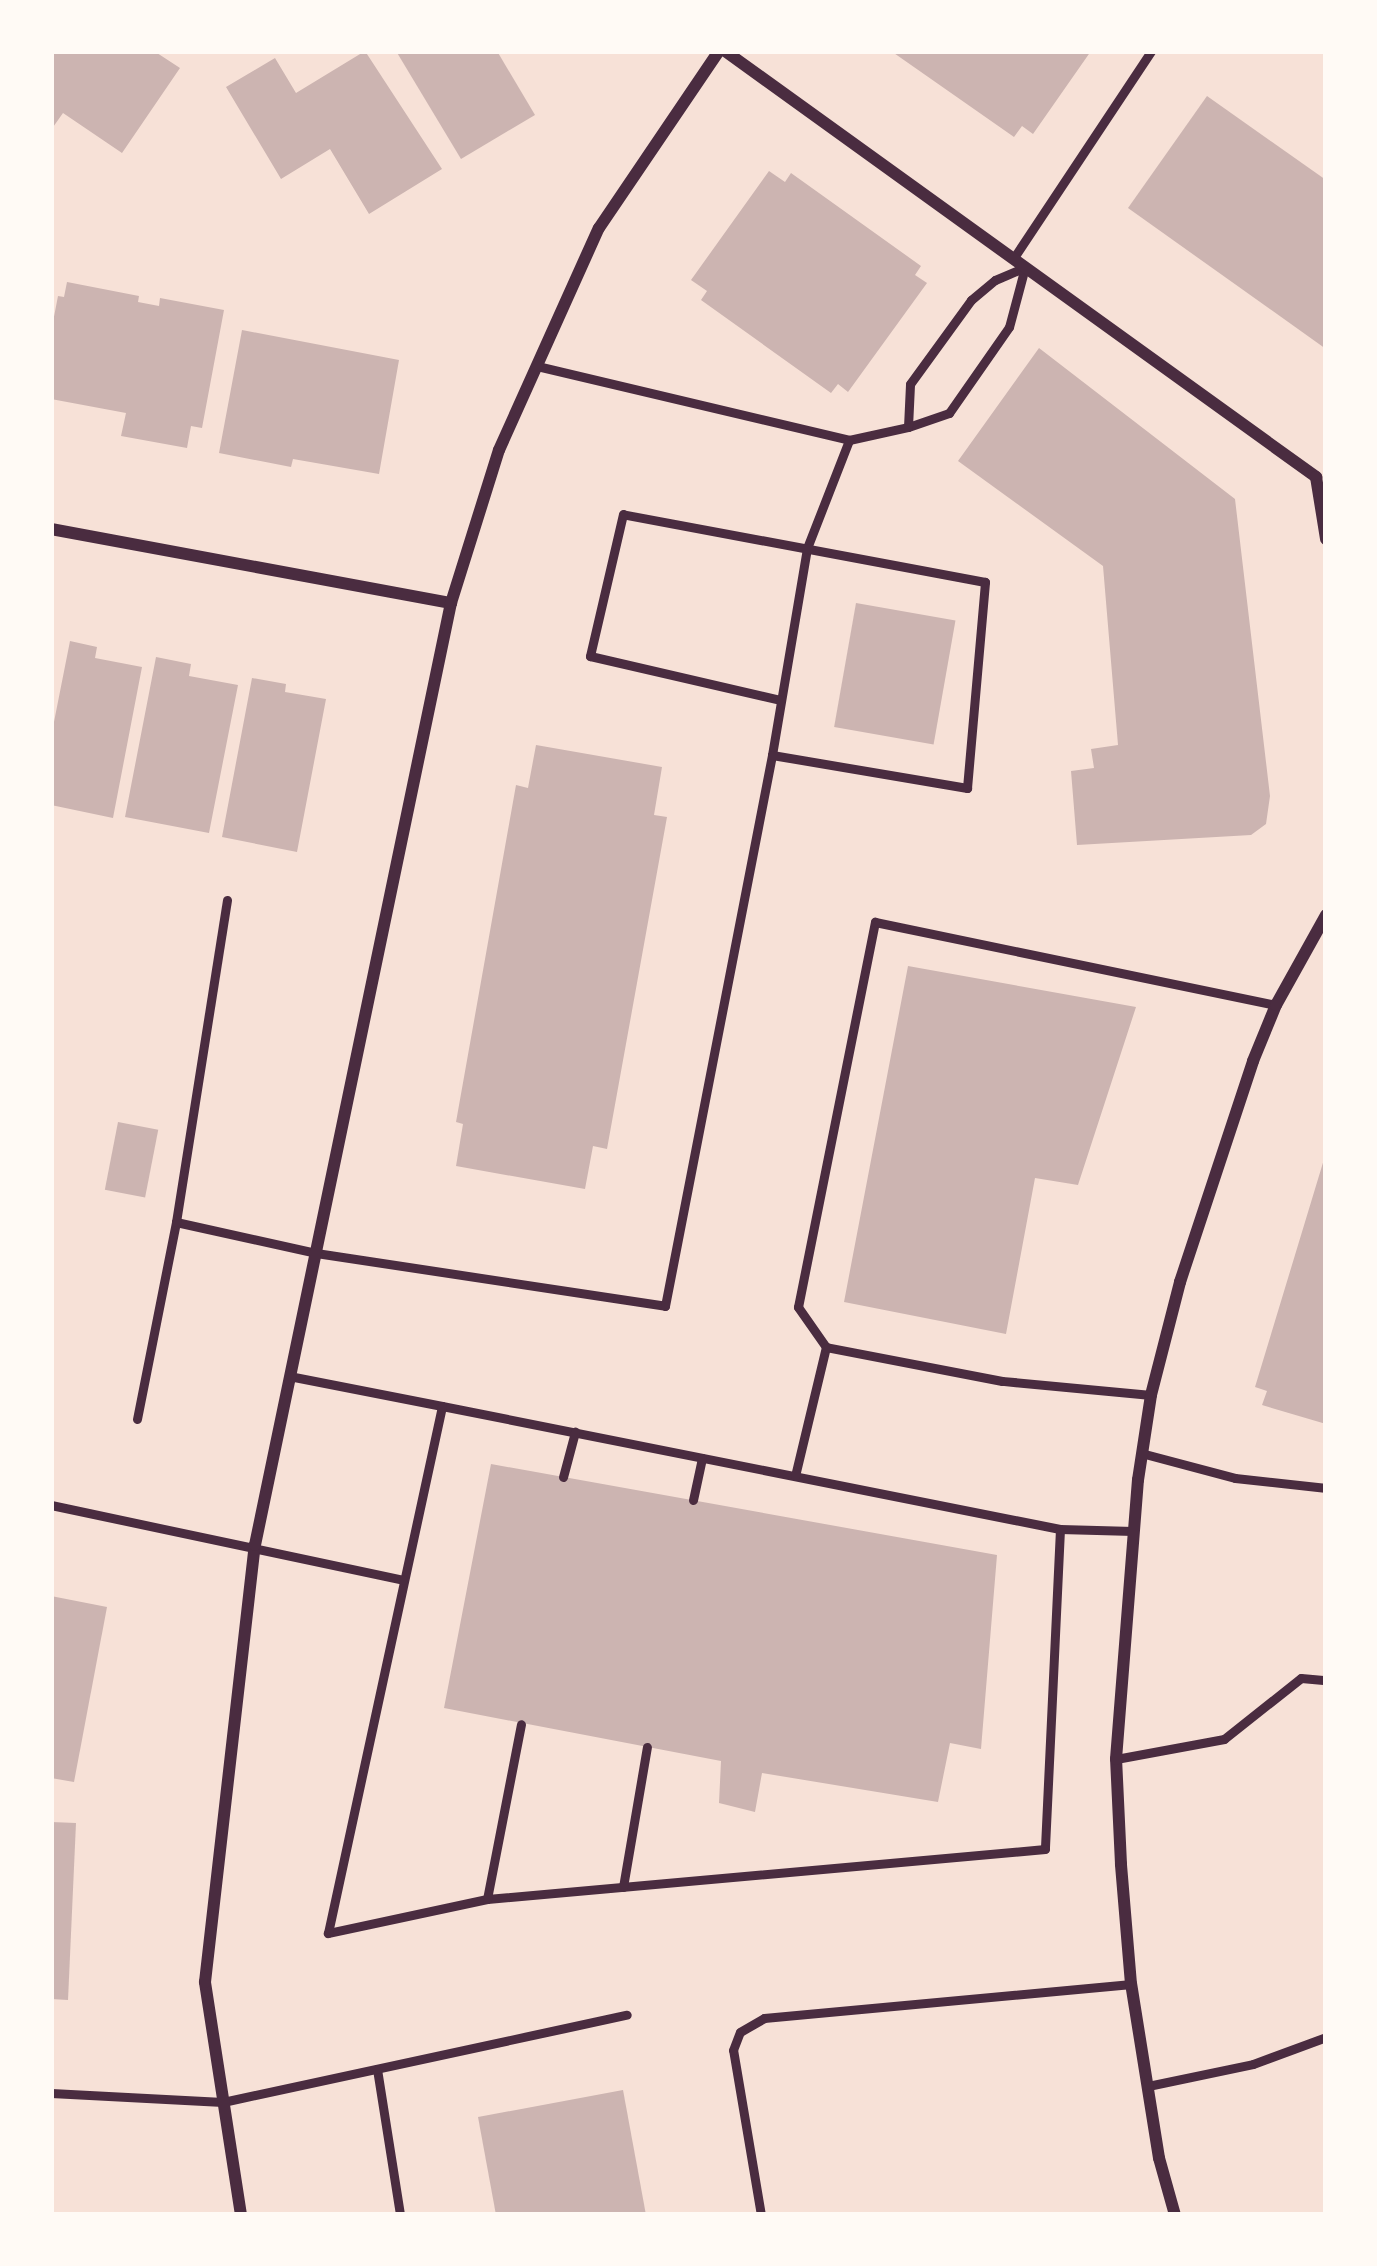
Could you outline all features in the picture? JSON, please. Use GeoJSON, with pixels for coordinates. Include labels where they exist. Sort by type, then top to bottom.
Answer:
{"type":"FeatureCollection","features":[{"type":"Feature","properties":{"kind":"street"},"geometry":{"type":"LineString","coordinates":[[241,2215],[205,1982],[255,1545],[451,603],[499,450],[599,229],[722,51],[1321,474],[1326,538]]}},
{"type":"Feature","properties":{"kind":"street"},"geometry":{"type":"LineString","coordinates":[[51,529],[451,603]]}},
{"type":"Feature","properties":{"kind":"street"},"geometry":{"type":"LineString","coordinates":[[1175,2215],[1159,2158],[1131,1984],[1116,1759],[1142,1453],[1151,1394],[1199,1221],[1276,1005],[1326,915]]}},
{"type":"Feature","properties":{"kind":"lane"},"geometry":{"type":"LineString","coordinates":[[908,427],[910,384],[959,316],[1019,263],[1151,51]]}},
{"type":"Feature","properties":{"kind":"lane"},"geometry":{"type":"LineString","coordinates":[[537,366],[849,440],[949,413],[1009,327],[1019,263]]}},
{"type":"Feature","properties":{"kind":"lane"},"geometry":{"type":"LineString","coordinates":[[176,1222],[316,1253],[665,1306],[772,755],[807,548],[849,440]]}},
{"type":"Feature","properties":{"kind":"lane"},"geometry":{"type":"LineString","coordinates":[[772,755],[967,788],[986,582],[623,514],[590,656],[782,700]]}},
{"type":"Feature","properties":{"kind":"lane"},"geometry":{"type":"LineString","coordinates":[[137,1418],[176,1222],[227,900]]}},
{"type":"Feature","properties":{"kind":"lane"},"geometry":{"type":"LineString","coordinates":[[1151,1394],[1002,1381],[826,1347],[798,1307],[875,922],[1276,1005]]}},
{"type":"Feature","properties":{"kind":"lane"},"geometry":{"type":"LineString","coordinates":[[795,1476],[826,1347]]}},
{"type":"Feature","properties":{"kind":"lane"},"geometry":{"type":"LineString","coordinates":[[290,1376],[1060,1529],[1133,1532]]}},
{"type":"Feature","properties":{"kind":"lane"},"geometry":{"type":"LineString","coordinates":[[442,1406],[328,1933],[487,1899],[1045,1849],[1060,1529]]}},
{"type":"Feature","properties":{"kind":"lane"},"geometry":{"type":"LineString","coordinates":[[563,1477],[575,1432]]}},
{"type":"Feature","properties":{"kind":"lane"},"geometry":{"type":"LineString","coordinates":[[1142,1453],[1235,1478],[1326,1488]]}},
{"type":"Feature","properties":{"kind":"lane"},"geometry":{"type":"LineString","coordinates":[[693,1500],[702,1458]]}},
{"type":"Feature","properties":{"kind":"lane"},"geometry":{"type":"LineString","coordinates":[[51,1505],[404,1580]]}},
{"type":"Feature","properties":{"kind":"lane"},"geometry":{"type":"LineString","coordinates":[[1116,1759],[1224,1739],[1301,1678],[1326,1680]]}},
{"type":"Feature","properties":{"kind":"lane"},"geometry":{"type":"LineString","coordinates":[[487,1899],[521,1724]]}},
{"type":"Feature","properties":{"kind":"lane"},"geometry":{"type":"LineString","coordinates":[[623,1887],[647,1747]]}},
{"type":"Feature","properties":{"kind":"lane"},"geometry":{"type":"LineString","coordinates":[[761,2215],[733,2050],[740,2032],[764,2018],[1131,1984]]}},
{"type":"Feature","properties":{"kind":"lane"},"geometry":{"type":"LineString","coordinates":[[51,2093],[224,2102],[627,2014]]}},
{"type":"Feature","properties":{"kind":"lane"},"geometry":{"type":"LineString","coordinates":[[1148,2086],[1253,2064],[1326,2037]]}},
{"type":"Feature","properties":{"kind":"lane"},"geometry":{"type":"LineString","coordinates":[[377,2068],[400,2215]]}},
{"type":"Feature","properties":{"kind":"building"},"geometry":{"type":"Polygon","coordinates":[[[51,51],[154,51],[180,68],[122,153],[63,113],[51,130],[51,51]]]}},
{"type":"Feature","properties":{"kind":"building"},"geometry":{"type":"Polygon","coordinates":[[[365,51],[442,169],[369,214],[330,149],[281,179],[226,87],[275,58],[296,93],[365,51]]]}},
{"type":"Feature","properties":{"kind":"building"},"geometry":{"type":"Polygon","coordinates":[[[396,51],[497,51],[535,115],[461,159],[396,51]]]}},
{"type":"Feature","properties":{"kind":"building"},"geometry":{"type":"Polygon","coordinates":[[[891,51],[1091,51],[1033,134],[1022,126],[1014,137],[891,51]]]}},
{"type":"Feature","properties":{"kind":"building"},"geometry":{"type":"Polygon","coordinates":[[[1207,96],[1326,180],[1326,349],[1128,208],[1207,96]]]}},
{"type":"Feature","properties":{"kind":"building"},"geometry":{"type":"Polygon","coordinates":[[[769,171],[785,182],[791,173],[921,266],[915,275],[927,283],[848,392],[838,384],[831,393],[701,300],[707,291],[691,280],[769,171]]]}},
{"type":"Feature","properties":{"kind":"building"},"geometry":{"type":"Polygon","coordinates":[[[67,282],[139,296],[138,302],[159,306],[160,298],[224,310],[202,428],[191,426],[187,448],[121,436],[126,413],[51,399],[51,332],[58,296],[64,297],[67,282]]]}},
{"type":"Feature","properties":{"kind":"building"},"geometry":{"type":"Polygon","coordinates":[[[242,330],[399,360],[379,474],[293,459],[291,467],[219,453],[242,330]]]}},
{"type":"Feature","properties":{"kind":"building"},"geometry":{"type":"Polygon","coordinates":[[[1039,348],[1235,499],[1270,796],[1266,824],[1251,835],[1077,845],[1071,771],[1094,768],[1091,749],[1118,745],[1103,566],[958,461],[1039,348]]]}},
{"type":"Feature","properties":{"kind":"building"},"geometry":{"type":"Polygon","coordinates":[[[856,603],[955,621],[934,745],[834,727],[856,603]]]}},
{"type":"Feature","properties":{"kind":"building"},"geometry":{"type":"Polygon","coordinates":[[[70,641],[97,647],[95,658],[142,667],[113,818],[51,805],[51,737],[70,641]]]}},
{"type":"Feature","properties":{"kind":"building"},"geometry":{"type":"Polygon","coordinates":[[[156,657],[191,664],[189,676],[238,685],[209,833],[125,817],[156,657]]]}},
{"type":"Feature","properties":{"kind":"building"},"geometry":{"type":"Polygon","coordinates":[[[252,678],[286,684],[285,692],[326,699],[297,852],[222,837],[252,678]]]}},
{"type":"Feature","properties":{"kind":"building"},"geometry":{"type":"Polygon","coordinates":[[[536,745],[662,767],[654,815],[667,817],[607,1149],[593,1146],[585,1189],[456,1166],[463,1124],[456,1122],[516,785],[528,788],[536,745]]]}},
{"type":"Feature","properties":{"kind":"building"},"geometry":{"type":"Polygon","coordinates":[[[908,966],[1136,1007],[1078,1185],[1035,1178],[1006,1334],[844,1302],[908,966]]]}},
{"type":"Feature","properties":{"kind":"building"},"geometry":{"type":"Polygon","coordinates":[[[118,1122],[158,1130],[145,1198],[105,1190],[118,1122]]]}},
{"type":"Feature","properties":{"kind":"building"},"geometry":{"type":"Polygon","coordinates":[[[1325,1156],[1326,1424],[1262,1405],[1267,1391],[1255,1387],[1325,1156]]]}},
{"type":"Feature","properties":{"kind":"building"},"geometry":{"type":"Polygon","coordinates":[[[491,1464],[997,1555],[981,1749],[950,1743],[938,1802],[762,1773],[755,1812],[719,1803],[721,1761],[444,1708],[491,1464]]]}},
{"type":"Feature","properties":{"kind":"building"},"geometry":{"type":"Polygon","coordinates":[[[51,1596],[107,1607],[74,1782],[51,1778],[51,1596]]]}},
{"type":"Feature","properties":{"kind":"building"},"geometry":{"type":"Polygon","coordinates":[[[51,1822],[76,1823],[68,2000],[51,1999],[51,1822]]]}},
{"type":"Feature","properties":{"kind":"building"},"geometry":{"type":"Polygon","coordinates":[[[623,2090],[646,2215],[496,2215],[478,2117],[623,2090]]]}}]}
